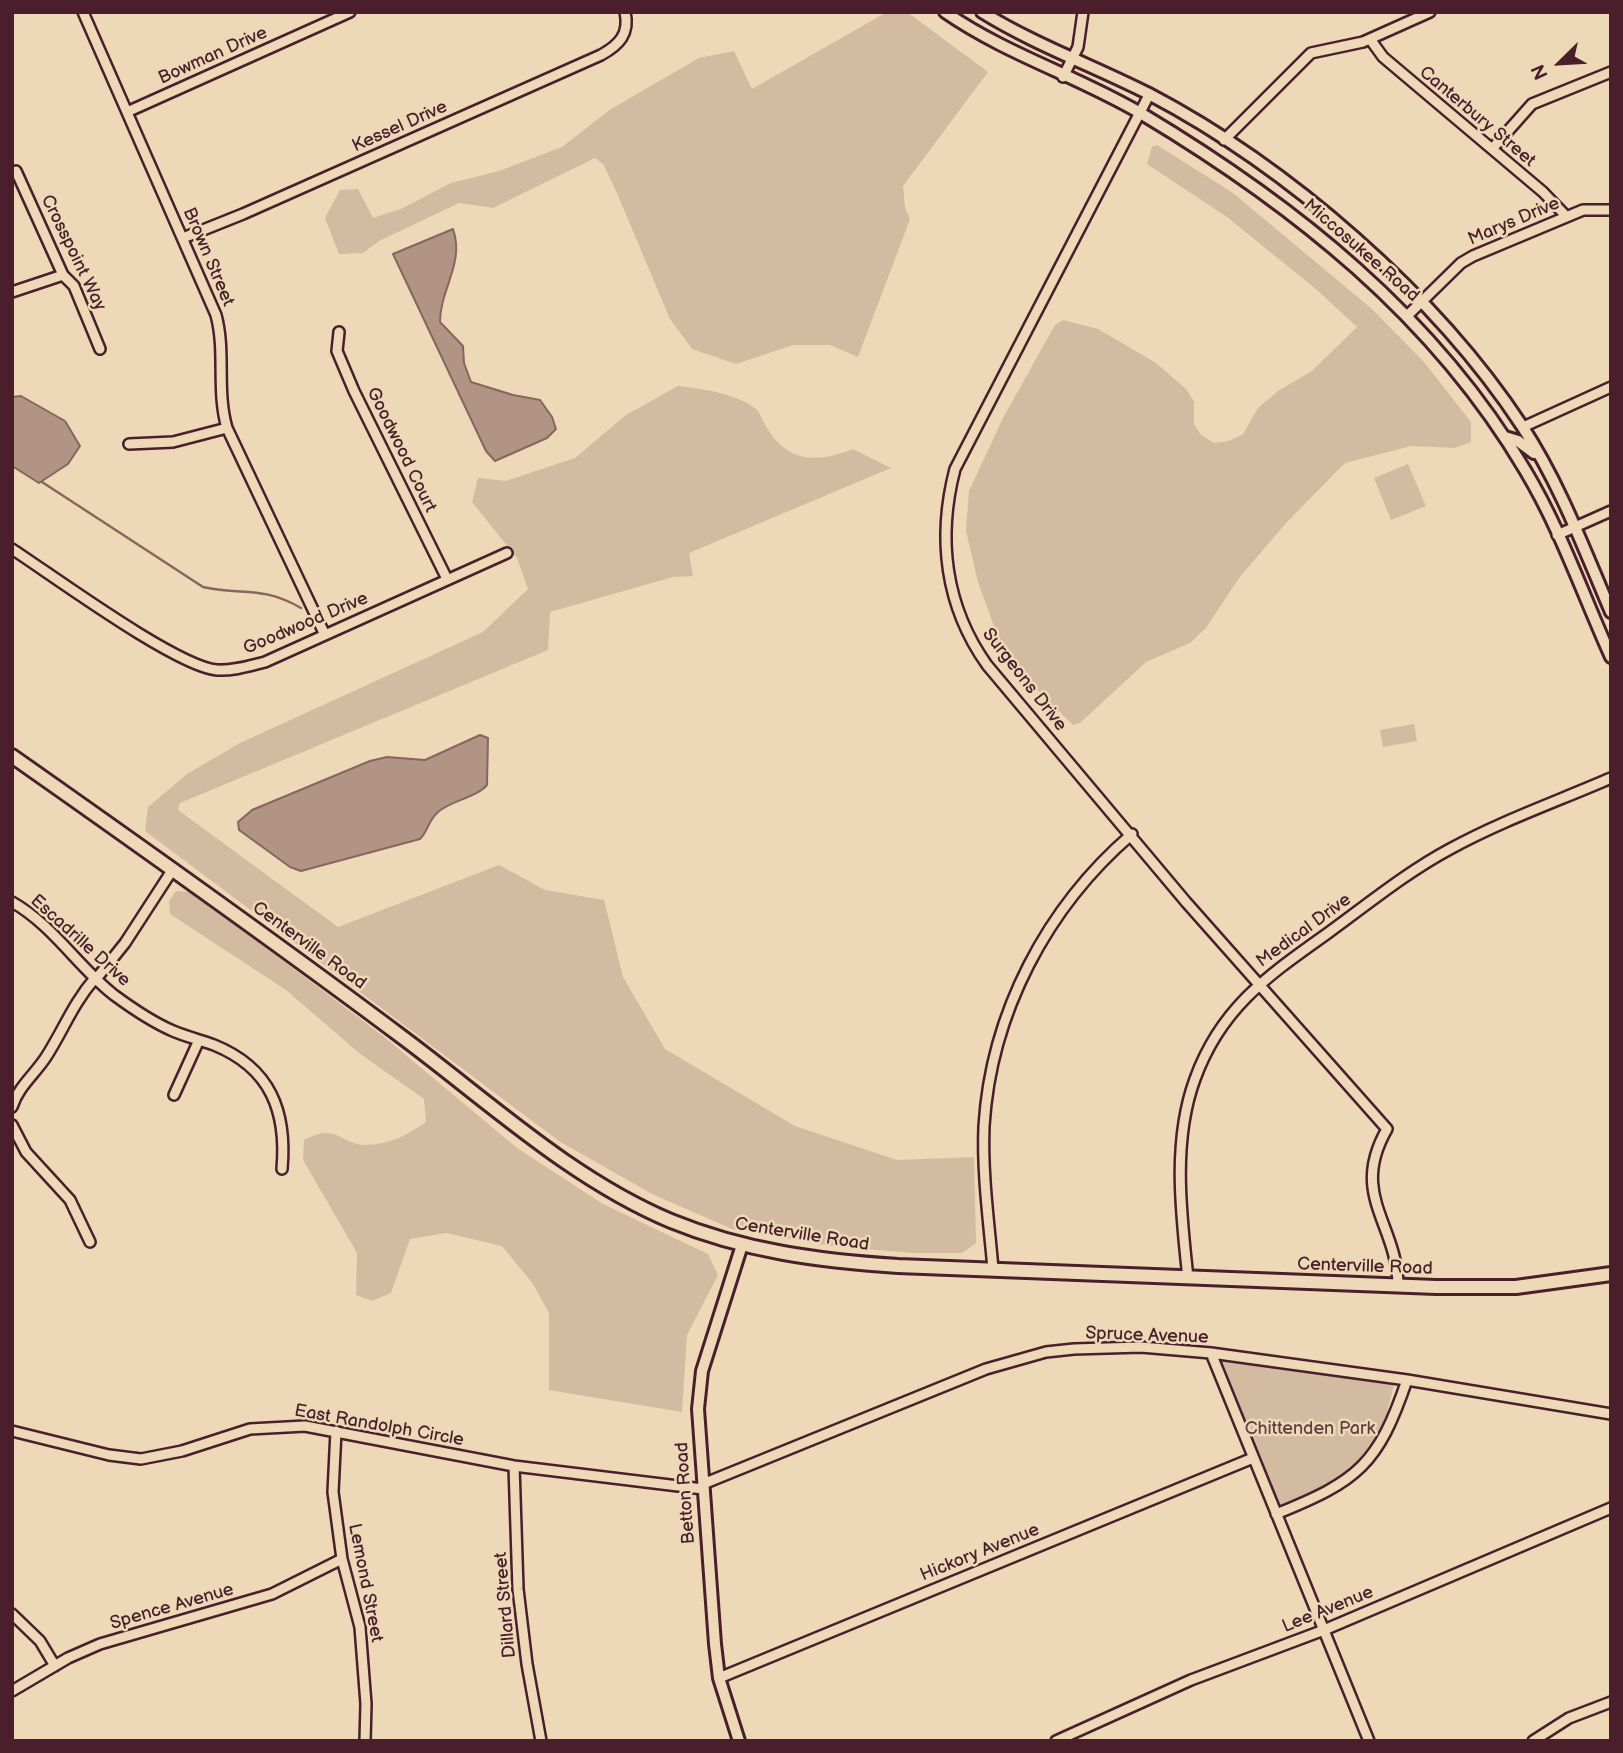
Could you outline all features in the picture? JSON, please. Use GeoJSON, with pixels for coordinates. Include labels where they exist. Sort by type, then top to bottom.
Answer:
{"type":"FeatureCollection","features":[{"type":"Feature","properties":{"kind":"main road","name":"Centerville Road"},"geometry":{"type":"LineString","coordinates":[[12,756],[173,869],[589,1177],[669,1220],[742,1245],[856,1263],[1188,1278],[1516,1287],[1611,1274]]}},
{"type":"Feature","properties":{"kind":"street","name":"Brown Street"},"geometry":{"type":"LineString","coordinates":[[83,12],[213,306],[221,333],[220,400],[227,428],[324,635]]}},
{"type":"Feature","properties":{"kind":"street","name":"Bowman Drive"},"geometry":{"type":"LineString","coordinates":[[127,112],[350,12]]}},
{"type":"Feature","properties":{"kind":"street","name":"Kessel Drive"},"geometry":{"type":"LineString","coordinates":[[183,238],[601,55],[614,48],[624,36],[628,25],[625,12]]}},
{"type":"Feature","properties":{"kind":"street","name":"Miccosukee Road"},"geometry":{"type":"LineString","coordinates":[[945,12],[1012,53],[1139,113],[1248,181],[1340,254],[1408,315],[1473,391],[1526,471],[1611,657]]}},
{"type":"Feature","properties":{"kind":"street","name":"Miccosukee Road"},"geometry":{"type":"LineString","coordinates":[[982,12],[1149,95],[1224,140],[1310,202],[1422,302],[1489,379],[1523,427],[1575,527],[1611,612]]}},
{"type":"Feature","properties":{"kind":"street"},"geometry":{"type":"LineString","coordinates":[[1063,77],[1078,47],[1083,12]]}},
{"type":"Feature","properties":{"kind":"street"},"geometry":{"type":"LineString","coordinates":[[1224,140],[1311,53],[1370,39],[1430,12]]}},
{"type":"Feature","properties":{"kind":"street","name":"Canterbury Street"},"geometry":{"type":"LineString","coordinates":[[1370,39],[1382,58],[1492,149],[1566,216]]}},
{"type":"Feature","properties":{"kind":"street"},"geometry":{"type":"LineString","coordinates":[[1492,149],[1532,104],[1611,72]]}},
{"type":"Feature","properties":{"kind":"street","name":"Surgeons Drive"},"geometry":{"type":"LineString","coordinates":[[1149,95],[966,445],[948,495],[944,544],[956,606],[977,651],[1259,984],[1387,1129],[1373,1162],[1372,1187],[1395,1262],[1398,1285]]}},
{"type":"Feature","properties":{"kind":"street","name":"Crosspoint Way"},"geometry":{"type":"LineString","coordinates":[[16,171],[63,275],[74,286],[100,349]]}},
{"type":"Feature","properties":{"kind":"street","name":"Marys Drive"},"geometry":{"type":"LineString","coordinates":[[1408,315],[1461,263],[1566,216],[1583,210],[1611,210]]}},
{"type":"Feature","properties":{"kind":"street"},"geometry":{"type":"LineString","coordinates":[[12,292],[63,275]]}},
{"type":"Feature","properties":{"kind":"street","name":"Goodwood Court"},"geometry":{"type":"LineString","coordinates":[[339,332],[337,351],[354,391],[447,579]]}},
{"type":"Feature","properties":{"kind":"street"},"geometry":{"type":"LineString","coordinates":[[1523,427],[1611,387]]}},
{"type":"Feature","properties":{"kind":"street"},"geometry":{"type":"LineString","coordinates":[[129,444],[173,442],[227,428]]}},
{"type":"Feature","properties":{"kind":"street"},"geometry":{"type":"LineString","coordinates":[[1505,437],[1527,446],[1543,462]]}},
{"type":"Feature","properties":{"kind":"street"},"geometry":{"type":"LineString","coordinates":[[1556,535],[1611,511]]}},
{"type":"Feature","properties":{"kind":"street","name":"Goodwood Drive"},"geometry":{"type":"LineString","coordinates":[[12,549],[168,650],[215,670],[265,662],[507,552]]}},
{"type":"Feature","properties":{"kind":"street"},"geometry":{"type":"LineString","coordinates":[[1578,583],[1595,575]]}},
{"type":"Feature","properties":{"kind":"street","name":"Medical Drive"},"geometry":{"type":"LineString","coordinates":[[1188,1278],[1180,1156],[1184,1120],[1195,1079],[1209,1049],[1230,1015],[1259,984],[1386,890],[1448,850],[1611,778]]}},
{"type":"Feature","properties":{"kind":"street"},"geometry":{"type":"LineString","coordinates":[[993,1269],[985,1182],[984,1129],[992,1067],[1000,1037],[1020,981],[1048,930],[1091,872],[1132,834]]}},
{"type":"Feature","properties":{"kind":"street"},"geometry":{"type":"LineString","coordinates":[[12,1107],[20,1091],[51,1050],[77,999],[125,943],[173,869]]}},
{"type":"Feature","properties":{"kind":"street","name":"Escadrille Drive"},"geometry":{"type":"LineString","coordinates":[[12,902],[49,929],[96,979],[141,1015],[242,1060],[267,1086],[283,1122],[282,1169]]}},
{"type":"Feature","properties":{"kind":"street"},"geometry":{"type":"LineString","coordinates":[[174,1095],[199,1040]]}},
{"type":"Feature","properties":{"kind":"street"},"geometry":{"type":"LineString","coordinates":[[12,1125],[33,1161],[56,1182],[70,1200],[90,1242]]}},
{"type":"Feature","properties":{"kind":"street","name":"Betton Road"},"geometry":{"type":"LineString","coordinates":[[739,1741],[719,1678],[703,1486],[699,1391],[706,1357],[742,1245]]}},
{"type":"Feature","properties":{"kind":"street","name":"Spruce Avenue"},"geometry":{"type":"LineString","coordinates":[[703,1486],[973,1374],[1046,1352],[1106,1347],[1210,1353],[1407,1380],[1611,1413]]}},
{"type":"Feature","properties":{"kind":"street"},"geometry":{"type":"LineString","coordinates":[[1210,1353],[1369,1741]]}},
{"type":"Feature","properties":{"kind":"street"},"geometry":{"type":"LineString","coordinates":[[1276,1514],[1326,1494],[1353,1476],[1387,1432],[1407,1380]]}},
{"type":"Feature","properties":{"kind":"street","name":"East Randolph Circle"},"geometry":{"type":"LineString","coordinates":[[12,1431],[109,1455],[141,1459],[182,1451],[268,1426],[305,1426],[514,1466],[613,1480],[703,1486]]}},
{"type":"Feature","properties":{"kind":"street","name":"Lemond Street"},"geometry":{"type":"LineString","coordinates":[[336,1431],[333,1492],[342,1559],[360,1627],[366,1704],[365,1741]]}},
{"type":"Feature","properties":{"kind":"street","name":"Hickory Avenue"},"geometry":{"type":"LineString","coordinates":[[719,1678],[1253,1458]]}},
{"type":"Feature","properties":{"kind":"street","name":"Dillard Street"},"geometry":{"type":"LineString","coordinates":[[514,1466],[518,1589],[527,1664],[541,1741]]}},
{"type":"Feature","properties":{"kind":"street","name":"Lee Avenue"},"geometry":{"type":"LineString","coordinates":[[1056,1741],[1191,1681],[1324,1630],[1611,1508]]}},
{"type":"Feature","properties":{"kind":"street","name":"Spence Avenue"},"geometry":{"type":"LineString","coordinates":[[12,1692],[55,1666],[100,1644],[141,1630],[230,1609],[272,1594],[342,1559]]}},
{"type":"Feature","properties":{"kind":"street"},"geometry":{"type":"LineString","coordinates":[[12,1614],[40,1641],[55,1666]]}},
{"type":"Feature","properties":{"kind":"street"},"geometry":{"type":"LineString","coordinates":[[1532,1741],[1569,1718],[1611,1702]]}},
{"type":"Feature","properties":{"kind":"green space"},"geometry":{"type":"Polygon","coordinates":[[[887,12],[907,12],[988,72],[903,186],[905,208],[910,219],[858,357],[830,345],[793,345],[736,364],[692,349],[670,319],[617,193],[603,164],[595,158],[493,208],[459,203],[379,241],[363,253],[339,254],[325,218],[340,190],[358,189],[373,218],[401,209],[451,183],[499,171],[562,147],[611,109],[699,58],[734,51],[752,89],[887,12]]]}},
{"type":"Feature","properties":{"kind":"green space"},"geometry":{"type":"Polygon","coordinates":[[[1157,145],[1233,193],[1372,309],[1424,362],[1471,422],[1471,442],[1455,448],[1411,446],[1345,463],[1286,523],[1239,578],[1206,628],[1190,643],[1146,662],[1080,723],[1073,725],[1029,682],[1002,648],[978,582],[966,531],[969,491],[1003,418],[1055,325],[1063,320],[1098,329],[1156,363],[1186,389],[1194,402],[1194,424],[1201,435],[1214,443],[1229,441],[1243,434],[1258,408],[1278,391],[1312,371],[1357,327],[1317,290],[1227,217],[1147,164],[1152,147],[1157,145]]]}},
{"type":"Feature","properties":{"kind":"green space"},"geometry":{"type":"Polygon","coordinates":[[[678,386],[718,393],[747,403],[757,410],[777,442],[796,455],[817,458],[853,449],[891,468],[689,553],[693,576],[673,577],[550,612],[548,650],[180,803],[178,810],[338,927],[499,865],[545,890],[604,900],[623,977],[665,1049],[795,1126],[897,1160],[974,1157],[976,1243],[962,1253],[913,1253],[831,1246],[732,1229],[652,1194],[559,1141],[145,831],[148,807],[187,774],[240,743],[483,632],[528,589],[517,558],[472,502],[478,478],[506,481],[575,458],[626,415],[678,386]]]}},
{"type":"Feature","properties":{"kind":"green space"},"geometry":{"type":"Polygon","coordinates":[[[1408,464],[1426,506],[1391,520],[1374,478],[1408,464]]]}},
{"type":"Feature","properties":{"kind":"green space"},"geometry":{"type":"Polygon","coordinates":[[[1414,724],[1417,741],[1383,747],[1380,730],[1414,724]]]}},
{"type":"Feature","properties":{"kind":"green space"},"geometry":{"type":"Polygon","coordinates":[[[176,891],[192,892],[383,1036],[517,1148],[603,1204],[708,1254],[718,1275],[687,1335],[682,1412],[549,1390],[549,1313],[533,1284],[502,1246],[446,1233],[410,1239],[391,1293],[372,1301],[356,1295],[357,1253],[303,1160],[304,1140],[331,1133],[356,1144],[373,1145],[390,1141],[426,1122],[424,1099],[359,1053],[286,990],[170,914],[169,901],[176,891]]]}},
{"type":"Feature","properties":{"kind":"green space","name":"Chittenden Park"},"geometry":{"type":"Polygon","coordinates":[[[1220,1358],[1394,1382],[1380,1430],[1357,1463],[1323,1486],[1279,1505],[1220,1358]]]}},
{"type":"Feature","properties":{"kind":"shaded area"},"geometry":{"type":"Polygon","coordinates":[[[453,229],[456,253],[440,322],[463,346],[464,363],[471,382],[540,400],[552,417],[556,429],[547,438],[495,461],[486,451],[393,254],[453,229]]]}},
{"type":"Feature","properties":{"kind":"shaded area"},"geometry":{"type":"Polygon","coordinates":[[[21,396],[65,421],[80,446],[68,464],[39,483],[12,466],[12,397],[21,396]]]}},
{"type":"Feature","properties":{"kind":"shaded area"},"geometry":{"type":"Polygon","coordinates":[[[480,735],[488,738],[487,785],[477,793],[438,812],[420,839],[301,871],[290,867],[239,830],[238,822],[252,810],[370,761],[387,757],[425,760],[480,735]]]}},
{"type":"Feature","properties":{"kind":"waterway"},"geometry":{"type":"LineString","coordinates":[[42,482],[203,587],[274,596],[301,608]]}}]}
